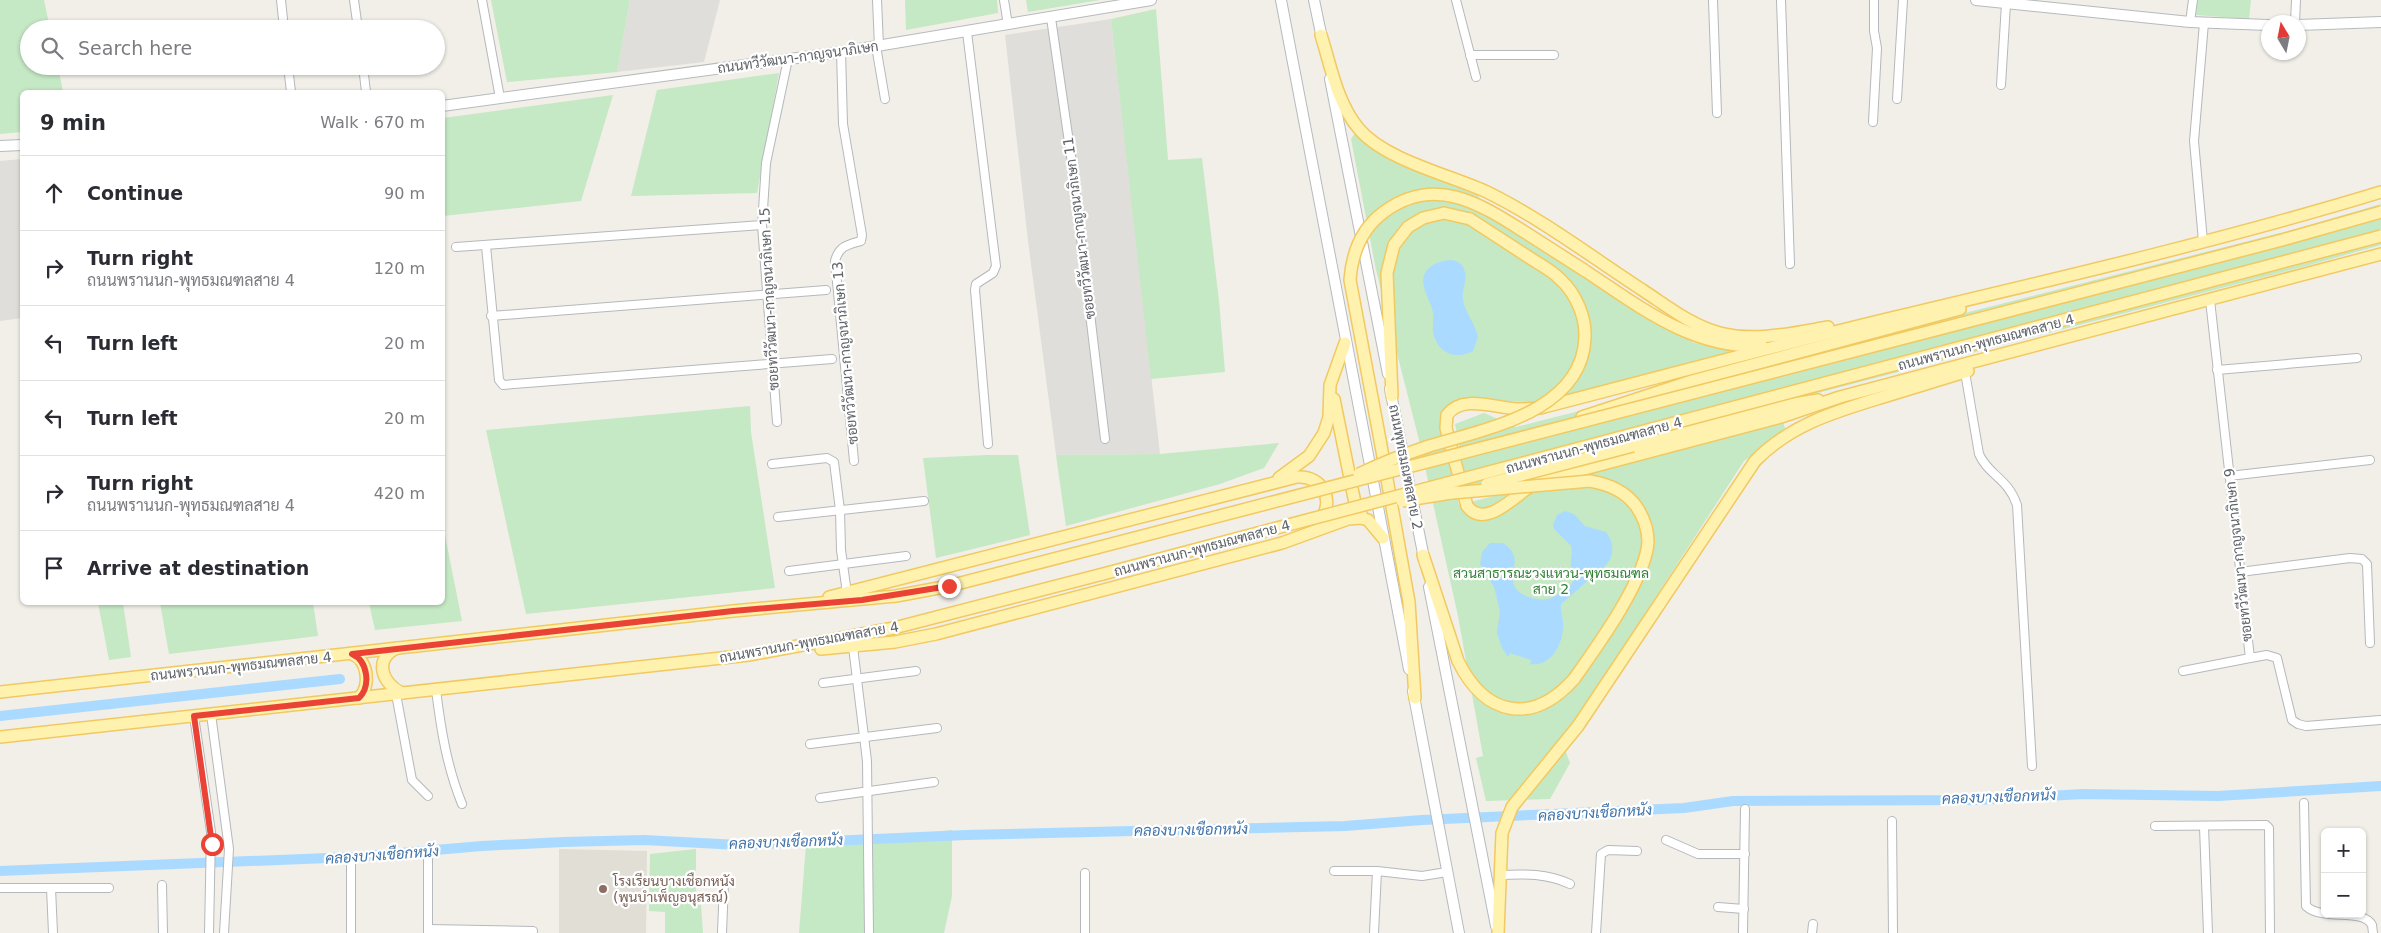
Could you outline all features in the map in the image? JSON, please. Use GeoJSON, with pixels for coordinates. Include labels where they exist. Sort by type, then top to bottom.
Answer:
{"type":"FeatureCollection","features":[{"type":"Feature","properties":{"kind":"main road","name":"ถนนทวีวัฒนา-กาญจนาภิเษก"},"geometry":{"type":"LineString","coordinates":[[445,106],[841,52],[1151,0]]}},
{"type":"Feature","properties":{"kind":"main road"},"geometry":{"type":"LineString","coordinates":[[1280,0],[1459,933]]}},
{"type":"Feature","properties":{"kind":"main road","name":"ถนนพุทธมณฑลสาย 2"},"geometry":{"type":"LineString","coordinates":[[1314,0],[1476,830],[1498,933]]}},
{"type":"Feature","properties":{"kind":"main road"},"geometry":{"type":"LineString","coordinates":[[1977,0],[2006,4],[2067,5],[2190,22],[2261,25]]}},
{"type":"Feature","properties":{"kind":"main road"},"geometry":{"type":"LineString","coordinates":[[2306,25],[2381,22]]}},
{"type":"Feature","properties":{"kind":"main road"},"geometry":{"type":"LineString","coordinates":[[1322,36],[1344,104],[1360,130],[1370,140],[1391,153],[1480,189],[1511,205],[1697,324],[1719,333],[1754,337],[1781,335],[1889,318],[2020,288],[2203,242],[2381,192]]}},
{"type":"Feature","properties":{"kind":"main road"},"geometry":{"type":"LineString","coordinates":[[0,146],[20,144]]}},
{"type":"Feature","properties":{"kind":"main road"},"geometry":{"type":"LineString","coordinates":[[1415,698],[1412,629],[1407,586],[1350,280],[1352,259],[1356,247],[1372,222],[1394,205],[1417,195],[1440,194],[1453,196],[1491,211],[1656,316],[1699,338],[1741,346],[1794,348]]}},
{"type":"Feature","properties":{"kind":"main road","name":"ถนนพรานนก-พุทธมณฑลสาย 4"},"geometry":{"type":"LineString","coordinates":[[0,692],[787,606],[913,594],[964,583],[2282,240],[2381,212]]}},
{"type":"Feature","properties":{"kind":"main road"},"geometry":{"type":"LineString","coordinates":[[1337,485],[1406,454],[1513,420],[1556,394],[1575,374],[1583,356],[1585,334],[1578,304],[1568,288],[1555,274],[1470,219],[1444,213],[1423,218],[1408,227],[1394,246],[1386,273],[1392,396]]}},
{"type":"Feature","properties":{"kind":"main road","name":"ถนนพรานนก-พุทธมณฑลสาย 4"},"geometry":{"type":"LineString","coordinates":[[0,737],[749,654],[894,628],[2228,279],[2381,236]]}},
{"type":"Feature","properties":{"kind":"main road"},"geometry":{"type":"LineString","coordinates":[[2020,288],[1955,311],[1540,408],[1515,409],[1470,404],[1455,406],[1447,415],[1446,422],[1467,506],[1474,512],[1490,513],[1529,488],[1554,477],[1781,417],[1840,397],[2381,254]]}},
{"type":"Feature","properties":{"kind":"main road"},"geometry":{"type":"LineString","coordinates":[[1540,432],[1660,390],[1889,318]]}},
{"type":"Feature","properties":{"kind":"main road"},"geometry":{"type":"LineString","coordinates":[[1250,489],[1284,475],[1303,462],[1315,448],[1324,433],[1329,417],[1330,385],[1345,343]]}},
{"type":"Feature","properties":{"kind":"main road"},"geometry":{"type":"LineString","coordinates":[[1498,933],[1502,833],[1512,807],[1584,717],[1738,485],[1764,452],[1784,436],[1820,418],[1965,372],[2045,343]]}},
{"type":"Feature","properties":{"kind":"main road"},"geometry":{"type":"LineString","coordinates":[[1330,385],[1355,503],[1383,538]]}},
{"type":"Feature","properties":{"kind":"main road"},"geometry":{"type":"LineString","coordinates":[[1372,503],[1421,499],[1452,493],[1787,405],[1840,397]]}},
{"type":"Feature","properties":{"kind":"main road"},"geometry":{"type":"LineString","coordinates":[[787,606],[846,593],[1301,477],[1320,484],[1326,497],[1326,512],[1319,522],[1298,537]]}},
{"type":"Feature","properties":{"kind":"main road"},"geometry":{"type":"LineString","coordinates":[[1423,555],[1458,661],[1471,684],[1479,694],[1501,706],[1523,708],[1535,706],[1557,695],[1574,679],[1596,647],[1640,571],[1648,540],[1647,529],[1639,510],[1619,490],[1606,484],[1590,481],[1452,493]]}},
{"type":"Feature","properties":{"kind":"main road"},"geometry":{"type":"LineString","coordinates":[[749,654],[853,647],[895,642],[958,629],[1298,537],[1348,519],[1366,519]]}},
{"type":"Feature","properties":{"kind":"main road"},"geometry":{"type":"LineString","coordinates":[[397,648],[386,655],[382,667],[386,680],[399,693]]}},
{"type":"Feature","properties":{"kind":"main road"},"geometry":{"type":"LineString","coordinates":[[352,654],[361,660],[366,674],[365,691],[359,698]]}},
{"type":"Feature","properties":{"kind":"street"},"geometry":{"type":"LineString","coordinates":[[281,0],[283,20]]}},
{"type":"Feature","properties":{"kind":"street"},"geometry":{"type":"LineString","coordinates":[[354,0],[357,20]]}},
{"type":"Feature","properties":{"kind":"street"},"geometry":{"type":"LineString","coordinates":[[482,0],[500,98]]}},
{"type":"Feature","properties":{"kind":"street"},"geometry":{"type":"LineString","coordinates":[[877,0],[878,46],[885,99]]}},
{"type":"Feature","properties":{"kind":"street"},"geometry":{"type":"LineString","coordinates":[[1004,0],[1008,25]]}},
{"type":"Feature","properties":{"kind":"street"},"geometry":{"type":"LineString","coordinates":[[1456,0],[1476,77]]}},
{"type":"Feature","properties":{"kind":"street"},"geometry":{"type":"LineString","coordinates":[[1712,0],[1716,113]]}},
{"type":"Feature","properties":{"kind":"street"},"geometry":{"type":"LineString","coordinates":[[1781,0],[1790,264]]}},
{"type":"Feature","properties":{"kind":"street"},"geometry":{"type":"LineString","coordinates":[[1872,122],[1877,48],[1874,31],[1874,0]]}},
{"type":"Feature","properties":{"kind":"street"},"geometry":{"type":"LineString","coordinates":[[1898,99],[1903,0]]}},
{"type":"Feature","properties":{"kind":"street"},"geometry":{"type":"LineString","coordinates":[[2190,22],[2193,0]]}},
{"type":"Feature","properties":{"kind":"street"},"geometry":{"type":"LineString","coordinates":[[2295,15],[2296,0]]}},
{"type":"Feature","properties":{"kind":"street"},"geometry":{"type":"LineString","coordinates":[[2001,86],[2006,4]]}},
{"type":"Feature","properties":{"kind":"street","name":"ซอยทวีวัฒนา-กาญจนาภิเษก 11"},"geometry":{"type":"LineString","coordinates":[[1051,18],[1072,163],[1105,439]]}},
{"type":"Feature","properties":{"kind":"street"},"geometry":{"type":"LineString","coordinates":[[2203,242],[2194,141],[2204,23]]}},
{"type":"Feature","properties":{"kind":"street"},"geometry":{"type":"LineString","coordinates":[[967,32],[996,266],[993,273],[976,284],[975,290],[988,444]]}},
{"type":"Feature","properties":{"kind":"street","name":"ซอยทวีวัฒนา-กาญจนาภิเษก 13"},"geometry":{"type":"LineString","coordinates":[[841,52],[843,124],[862,235],[861,241],[842,247],[837,252],[835,261],[854,461]]}},
{"type":"Feature","properties":{"kind":"street"},"geometry":{"type":"LineString","coordinates":[[1470,55],[1554,55]]}},
{"type":"Feature","properties":{"kind":"street","name":"ซอยทวีวัฒนา-กาญจนาภิเษก 15"},"geometry":{"type":"LineString","coordinates":[[777,422],[762,225],[766,163],[788,59]]}},
{"type":"Feature","properties":{"kind":"street"},"geometry":{"type":"LineString","coordinates":[[289,75],[291,90]]}},
{"type":"Feature","properties":{"kind":"street"},"geometry":{"type":"LineString","coordinates":[[364,75],[366,90]]}},
{"type":"Feature","properties":{"kind":"street"},"geometry":{"type":"LineString","coordinates":[[456,247],[762,225]]}},
{"type":"Feature","properties":{"kind":"street"},"geometry":{"type":"LineString","coordinates":[[486,246],[491,316],[499,380],[503,385],[832,359]]}},
{"type":"Feature","properties":{"kind":"street"},"geometry":{"type":"LineString","coordinates":[[491,316],[826,290]]}},
{"type":"Feature","properties":{"kind":"street","name":"ซอยทวีวัฒนา-กาญจนาภิเษก 9"},"geometry":{"type":"LineString","coordinates":[[2210,300],[2250,658],[2267,655],[2277,658],[2292,720],[2298,724],[2306,726],[2380,720]]}},
{"type":"Feature","properties":{"kind":"street"},"geometry":{"type":"LineString","coordinates":[[2217,370],[2357,358]]}},
{"type":"Feature","properties":{"kind":"street"},"geometry":{"type":"LineString","coordinates":[[1965,372],[1979,454],[1983,462],[2008,485],[2017,505],[2032,766]]}},
{"type":"Feature","properties":{"kind":"street"},"geometry":{"type":"LineString","coordinates":[[772,464],[831,459],[836,468],[842,564],[846,593]]}},
{"type":"Feature","properties":{"kind":"street"},"geometry":{"type":"LineString","coordinates":[[2229,476],[2370,460]]}},
{"type":"Feature","properties":{"kind":"street"},"geometry":{"type":"LineString","coordinates":[[778,517],[924,501]]}},
{"type":"Feature","properties":{"kind":"street"},"geometry":{"type":"LineString","coordinates":[[789,571],[906,556]]}},
{"type":"Feature","properties":{"kind":"street"},"geometry":{"type":"LineString","coordinates":[[2240,572],[2355,558],[2362,559],[2367,564],[2370,643]]}},
{"type":"Feature","properties":{"kind":"street"},"geometry":{"type":"LineString","coordinates":[[853,647],[865,738],[869,792],[867,820],[869,933]]}},
{"type":"Feature","properties":{"kind":"street"},"geometry":{"type":"LineString","coordinates":[[2183,671],[2250,658]]}},
{"type":"Feature","properties":{"kind":"street"},"geometry":{"type":"LineString","coordinates":[[823,683],[916,671]]}},
{"type":"Feature","properties":{"kind":"street"},"geometry":{"type":"LineString","coordinates":[[436,690],[442,738],[448,766],[462,804]]}},
{"type":"Feature","properties":{"kind":"street"},"geometry":{"type":"LineString","coordinates":[[399,693],[412,780],[428,796]]}},
{"type":"Feature","properties":{"kind":"street"},"geometry":{"type":"LineString","coordinates":[[211,714],[229,850],[224,933]]}},
{"type":"Feature","properties":{"kind":"street"},"geometry":{"type":"LineString","coordinates":[[194,716],[212,844],[209,933]]}},
{"type":"Feature","properties":{"kind":"street"},"geometry":{"type":"LineString","coordinates":[[810,744],[937,728]]}},
{"type":"Feature","properties":{"kind":"street"},"geometry":{"type":"LineString","coordinates":[[820,798],[934,782]]}},
{"type":"Feature","properties":{"kind":"street"},"geometry":{"type":"LineString","coordinates":[[2304,803],[2306,906],[2312,912],[2321,914],[2366,918],[2372,925],[2373,933]]}},
{"type":"Feature","properties":{"kind":"street"},"geometry":{"type":"LineString","coordinates":[[1743,933],[1745,809]]}},
{"type":"Feature","properties":{"kind":"street"},"geometry":{"type":"LineString","coordinates":[[1892,821],[1893,933]]}},
{"type":"Feature","properties":{"kind":"street"},"geometry":{"type":"LineString","coordinates":[[2155,826],[2266,825],[2270,832],[2270,933]]}},
{"type":"Feature","properties":{"kind":"street"},"geometry":{"type":"LineString","coordinates":[[2204,827],[2208,933]]}},
{"type":"Feature","properties":{"kind":"street"},"geometry":{"type":"LineString","coordinates":[[1666,840],[1698,854],[1745,854]]}},
{"type":"Feature","properties":{"kind":"street"},"geometry":{"type":"LineString","coordinates":[[1596,933],[1601,854],[1608,850],[1637,851]]}},
{"type":"Feature","properties":{"kind":"street"},"geometry":{"type":"LineString","coordinates":[[428,860],[428,931],[533,931]]}},
{"type":"Feature","properties":{"kind":"street"},"geometry":{"type":"LineString","coordinates":[[351,863],[351,933]]}},
{"type":"Feature","properties":{"kind":"street"},"geometry":{"type":"LineString","coordinates":[[1334,871],[1377,871],[1422,876],[1447,872]]}},
{"type":"Feature","properties":{"kind":"street"},"geometry":{"type":"LineString","coordinates":[[1374,933],[1377,871]]}},
{"type":"Feature","properties":{"kind":"street"},"geometry":{"type":"LineString","coordinates":[[1085,873],[1085,933]]}},
{"type":"Feature","properties":{"kind":"street"},"geometry":{"type":"LineString","coordinates":[[1499,875],[1535,874],[1558,878],[1570,884]]}},
{"type":"Feature","properties":{"kind":"street"},"geometry":{"type":"LineString","coordinates":[[722,933],[724,882]]}},
{"type":"Feature","properties":{"kind":"street"},"geometry":{"type":"LineString","coordinates":[[162,885],[164,933]]}},
{"type":"Feature","properties":{"kind":"street"},"geometry":{"type":"LineString","coordinates":[[0,888],[109,888]]}},
{"type":"Feature","properties":{"kind":"street"},"geometry":{"type":"LineString","coordinates":[[51,888],[53,933]]}},
{"type":"Feature","properties":{"kind":"street"},"geometry":{"type":"LineString","coordinates":[[1718,907],[1744,909]]}},
{"type":"Feature","properties":{"kind":"street"},"geometry":{"type":"LineString","coordinates":[[1812,933],[1813,924]]}},
{"type":"Feature","properties":{"kind":"shaded area"},"geometry":{"type":"Polygon","coordinates":[[[630,0],[720,0],[704,62],[617,72],[630,0]]]}},
{"type":"Feature","properties":{"kind":"shaded area"},"geometry":{"type":"Polygon","coordinates":[[[1111,19],[1160,454],[1056,455],[1028,241],[1005,35],[1111,19]]]}},
{"type":"Feature","properties":{"kind":"shaded area"},"geometry":{"type":"Polygon","coordinates":[[[20,159],[20,318],[0,321],[0,161],[20,159]]]}},
{"type":"Feature","properties":{"kind":"shaded area","name":"โรงเรียนบางเชือกหนัง (พูนบำเพ็ญอนุสรณ์)"},"geometry":{"type":"Polygon","coordinates":[[[559,849],[647,851],[646,933],[559,933],[559,849]]]}},
{"type":"Feature","properties":{"kind":"green space"},"geometry":{"type":"Polygon","coordinates":[[[0,0],[44,0],[48,20],[20,20],[20,75],[60,75],[63,90],[20,90],[20,132],[0,134],[0,0]]]}},
{"type":"Feature","properties":{"kind":"green space"},"geometry":{"type":"Polygon","coordinates":[[[491,0],[630,0],[617,72],[507,82],[491,0]]]}},
{"type":"Feature","properties":{"kind":"green space"},"geometry":{"type":"Polygon","coordinates":[[[905,0],[997,0],[998,13],[906,30],[905,0]]]}},
{"type":"Feature","properties":{"kind":"green space"},"geometry":{"type":"Polygon","coordinates":[[[1026,0],[1100,0],[1028,12],[1026,0]]]}},
{"type":"Feature","properties":{"kind":"green space"},"geometry":{"type":"Polygon","coordinates":[[[2198,0],[2251,0],[2249,19],[2196,15],[2198,0]]]}},
{"type":"Feature","properties":{"kind":"green space"},"geometry":{"type":"Polygon","coordinates":[[[1156,9],[1168,160],[1202,158],[1219,301],[1225,372],[1151,379],[1111,19],[1156,9]]]}},
{"type":"Feature","properties":{"kind":"green space"},"geometry":{"type":"Polygon","coordinates":[[[779,73],[757,193],[631,196],[657,90],[779,73]]]}},
{"type":"Feature","properties":{"kind":"green space"},"geometry":{"type":"Polygon","coordinates":[[[613,95],[581,201],[445,216],[445,118],[613,95]]]}},
{"type":"Feature","properties":{"kind":"green space","name":"สวนสาธารณะวงแหวน-พุทธมณฑล สาย 2"},"geometry":{"type":"Polygon","coordinates":[[[1355,133],[1361,140],[1379,153],[1478,196],[1495,218],[1606,290],[1694,343],[1742,351],[1549,403],[1457,399],[1446,408],[1440,423],[1459,505],[1783,422],[1785,428],[1778,436],[1744,461],[1562,742],[1570,763],[1550,799],[1486,801],[1476,758],[1483,756],[1458,616],[1419,440],[1376,270],[1351,139],[1355,133]]]}},
{"type":"Feature","properties":{"kind":"green space"},"geometry":{"type":"Polygon","coordinates":[[[2381,204],[2381,245],[1525,469],[1518,483],[1469,499],[1455,424],[1484,413],[1516,427],[2296,229],[2381,204]]]}},
{"type":"Feature","properties":{"kind":"green space"},"geometry":{"type":"Polygon","coordinates":[[[750,406],[751,432],[775,588],[526,614],[486,430],[750,406]]]}},
{"type":"Feature","properties":{"kind":"green space"},"geometry":{"type":"Polygon","coordinates":[[[1279,443],[1264,468],[1220,484],[1066,526],[1056,455],[1160,454],[1279,443]]]}},
{"type":"Feature","properties":{"kind":"green space"},"geometry":{"type":"Polygon","coordinates":[[[1018,455],[1030,535],[936,558],[923,458],[1018,455]]]}},
{"type":"Feature","properties":{"kind":"green space"},"geometry":{"type":"Polygon","coordinates":[[[445,535],[462,621],[375,630],[369,605],[445,605],[445,535]]]}},
{"type":"Feature","properties":{"kind":"green space"},"geometry":{"type":"Polygon","coordinates":[[[98,605],[123,605],[131,657],[109,660],[98,605]]]}},
{"type":"Feature","properties":{"kind":"green space"},"geometry":{"type":"Polygon","coordinates":[[[160,605],[313,605],[318,636],[169,654],[160,605]]]}},
{"type":"Feature","properties":{"kind":"green space"},"geometry":{"type":"Polygon","coordinates":[[[952,830],[952,896],[944,933],[799,933],[806,845],[952,830]]]}},
{"type":"Feature","properties":{"kind":"green space"},"geometry":{"type":"Polygon","coordinates":[[[696,849],[696,904],[701,905],[703,933],[665,933],[665,912],[649,911],[650,854],[696,849]]]}},
{"type":"Feature","properties":{"kind":"water"},"geometry":{"type":"Polygon","coordinates":[[[1446,260],[1452,260],[1463,267],[1465,280],[1463,300],[1478,337],[1473,351],[1460,355],[1447,353],[1435,338],[1433,312],[1423,281],[1424,275],[1430,267],[1446,260]]]}},
{"type":"Feature","properties":{"kind":"water"},"geometry":{"type":"Polygon","coordinates":[[[1565,511],[1574,514],[1585,526],[1606,532],[1611,540],[1612,553],[1606,565],[1561,604],[1562,635],[1554,654],[1543,662],[1530,664],[1531,660],[1510,653],[1508,657],[1502,648],[1497,633],[1500,611],[1494,587],[1480,564],[1482,552],[1490,543],[1503,543],[1510,548],[1515,559],[1513,580],[1517,590],[1527,597],[1534,599],[1552,598],[1569,587],[1573,578],[1571,546],[1554,529],[1553,525],[1557,515],[1565,511]]]}},
{"type":"Feature","properties":{"kind":"waterway"},"geometry":{"type":"LineString","coordinates":[[0,716],[340,679]]}},
{"type":"Feature","properties":{"kind":"waterway","name":"คลองบางเชือกหนัง"},"geometry":{"type":"LineString","coordinates":[[0,871],[353,857],[482,846],[563,842],[644,840],[739,845],[966,835],[1345,826],[1422,820],[1684,808],[1733,801],[1978,800],[2082,794],[2218,796],[2381,786]]}},
{"type":"Feature","properties":{"kind":"place","name":"โรงเรียนบางเชือกหนัง (พูนบำเพ็ญอนุสรณ์)"},"geometry":{"type":"Point","coordinates":[603,889]}},
{"type":"Feature","properties":{"kind":"route"},"geometry":{"type":"LineString","coordinates":[[212,844],[194,716],[359,698],[365,691],[366,674],[364,664],[358,656],[352,654],[733,611],[862,600],[913,594],[949,586]]}}]}
